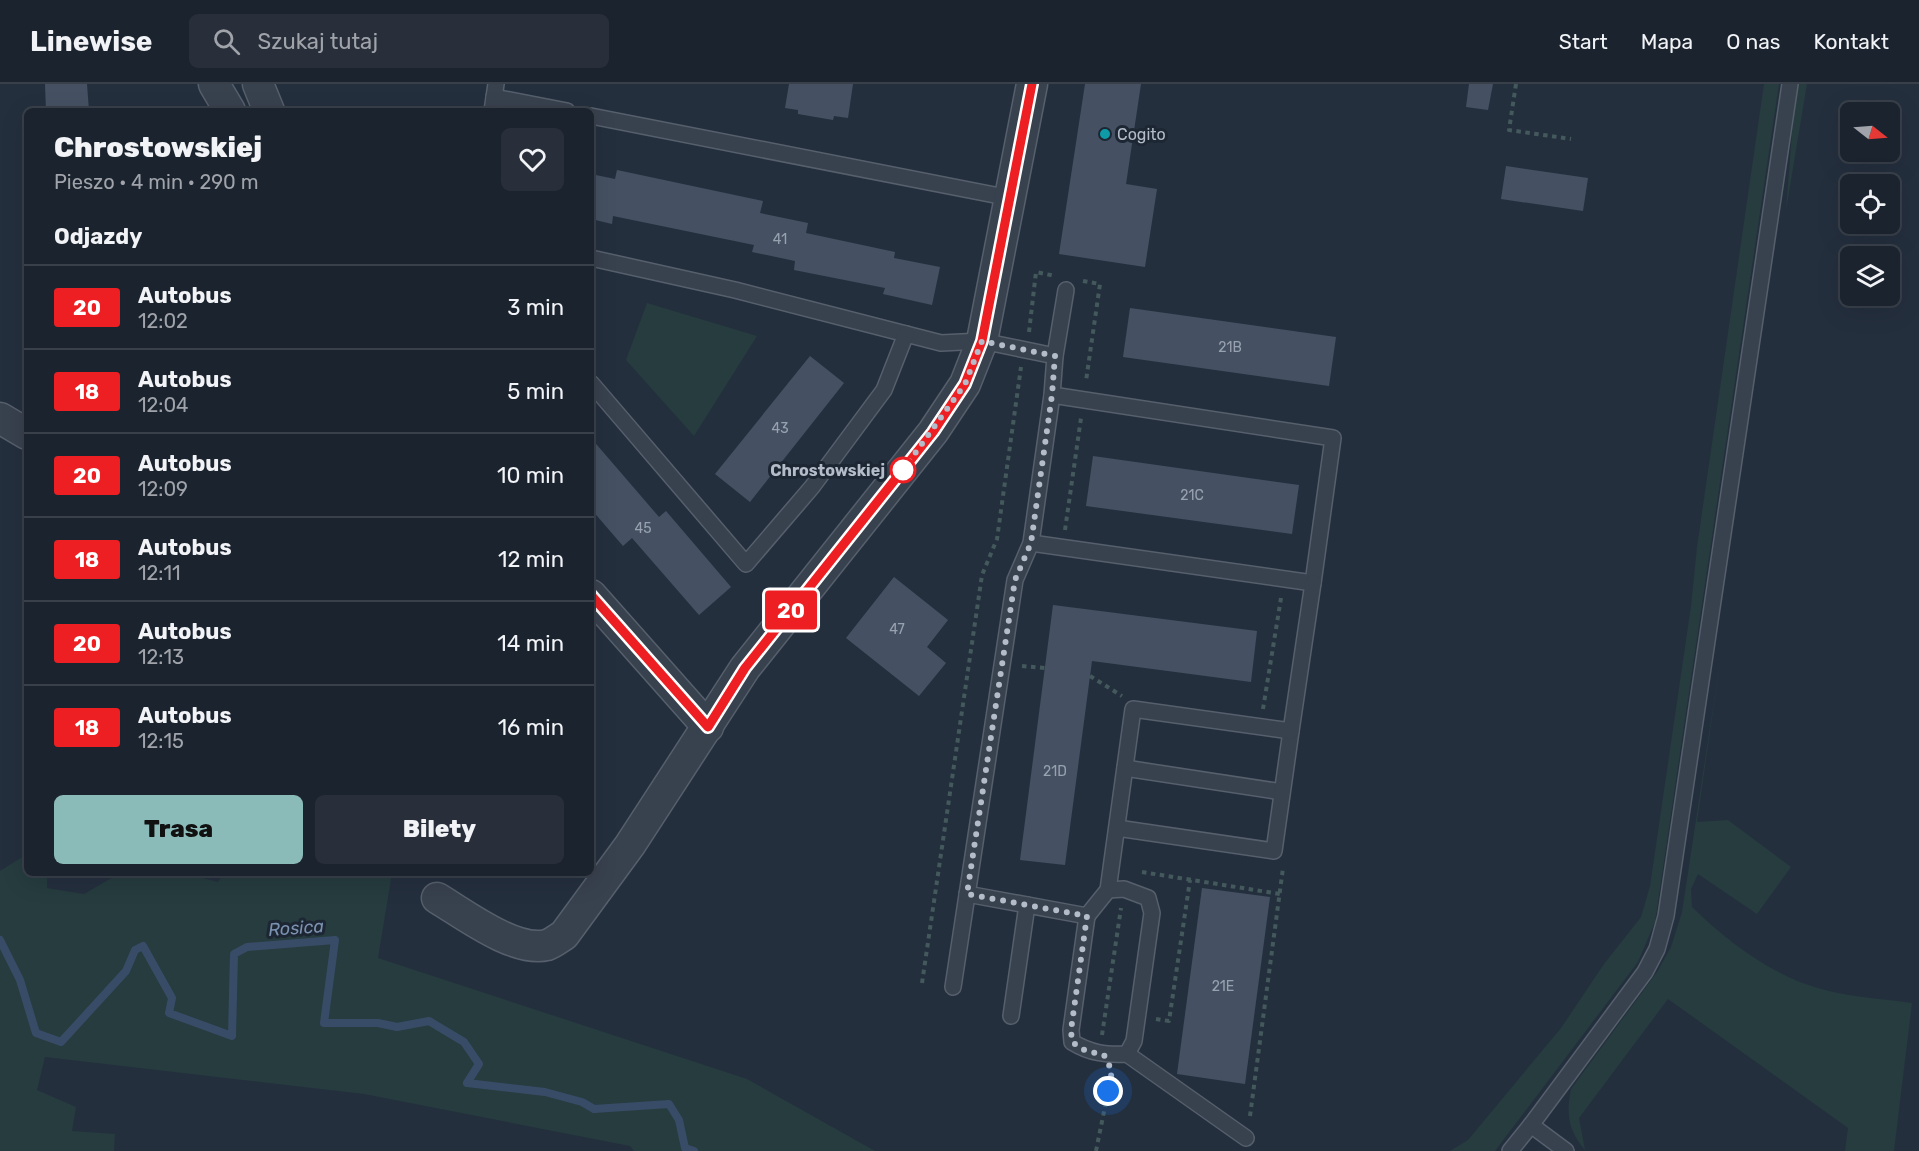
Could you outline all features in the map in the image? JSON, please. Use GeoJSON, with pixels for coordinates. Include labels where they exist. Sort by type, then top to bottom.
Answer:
{"type":"FeatureCollection","features":[{"type":"Feature","properties":{"kind":"street"},"geometry":{"type":"LineString","coordinates":[[214,84],[228,108]]}},
{"type":"Feature","properties":{"kind":"street"},"geometry":{"type":"LineString","coordinates":[[258,84],[267,108]]}},
{"type":"Feature","properties":{"kind":"street"},"geometry":{"type":"LineString","coordinates":[[437,898],[508,939],[526,945],[548,945],[564,935],[630,845],[745,668],[933,432],[965,384],[982,341],[1032,84]]}},
{"type":"Feature","properties":{"kind":"street"},"geometry":{"type":"LineString","coordinates":[[0,418],[24,432]]}},
{"type":"Feature","properties":{"kind":"street"},"geometry":{"type":"LineString","coordinates":[[594,598],[708,727]]}},
{"type":"Feature","properties":{"kind":"lane"},"geometry":{"type":"LineString","coordinates":[[1510,1151],[1645,972],[1663,932],[1674,873],[1790,84]]}},
{"type":"Feature","properties":{"kind":"lane"},"geometry":{"type":"LineString","coordinates":[[494,97],[551,108]]}},
{"type":"Feature","properties":{"kind":"lane"},"geometry":{"type":"LineString","coordinates":[[594,117],[1010,198]]}},
{"type":"Feature","properties":{"kind":"lane"},"geometry":{"type":"LineString","coordinates":[[594,259],[735,290],[941,343],[982,341],[1055,356]]}},
{"type":"Feature","properties":{"kind":"lane"},"geometry":{"type":"LineString","coordinates":[[952,987],[1015,580],[1031,543],[1052,395],[1055,356],[1066,290]]}},
{"type":"Feature","properties":{"kind":"lane"},"geometry":{"type":"LineString","coordinates":[[594,387],[746,564],[812,487],[884,390],[906,334]]}},
{"type":"Feature","properties":{"kind":"lane"},"geometry":{"type":"LineString","coordinates":[[1052,395],[1333,438],[1274,851],[1117,828]]}},
{"type":"Feature","properties":{"kind":"lane"},"geometry":{"type":"LineString","coordinates":[[1031,543],[1312,583]]}},
{"type":"Feature","properties":{"kind":"lane"},"geometry":{"type":"LineString","coordinates":[[1246,1138],[1127,1054],[1104,1055],[1086,1051],[1072,1042],[1071,1030],[1087,916],[1116,889],[1117,828],[1133,709],[1291,731]]}},
{"type":"Feature","properties":{"kind":"lane"},"geometry":{"type":"LineString","coordinates":[[1125,768],[1282,792]]}},
{"type":"Feature","properties":{"kind":"lane"},"geometry":{"type":"LineString","coordinates":[[1116,889],[1148,898],[1152,913],[1134,1041],[1127,1054]]}},
{"type":"Feature","properties":{"kind":"lane"},"geometry":{"type":"LineString","coordinates":[[967,894],[1087,916]]}},
{"type":"Feature","properties":{"kind":"lane"},"geometry":{"type":"LineString","coordinates":[[1011,1016],[1027,905]]}},
{"type":"Feature","properties":{"kind":"lane"},"geometry":{"type":"LineString","coordinates":[[1531,1125],[1566,1151]]}},
{"type":"Feature","properties":{"kind":"path"},"geometry":{"type":"LineString","coordinates":[[1516,84],[1509,130],[1571,139]]}},
{"type":"Feature","properties":{"kind":"path"},"geometry":{"type":"LineString","coordinates":[[1020,332],[1029,333],[1036,272],[1058,276]]}},
{"type":"Feature","properties":{"kind":"path"},"geometry":{"type":"LineString","coordinates":[[1059,548],[1065,532],[1100,284],[1079,280]]}},
{"type":"Feature","properties":{"kind":"path"},"geometry":{"type":"LineString","coordinates":[[922,983],[982,575],[998,539],[1021,363],[1015,360]]}},
{"type":"Feature","properties":{"kind":"path"},"geometry":{"type":"LineString","coordinates":[[1065,532],[1073,537]]}},
{"type":"Feature","properties":{"kind":"path"},"geometry":{"type":"LineString","coordinates":[[1262,716],[1282,579]]}},
{"type":"Feature","properties":{"kind":"path"},"geometry":{"type":"LineString","coordinates":[[1015,665],[1045,668]]}},
{"type":"Feature","properties":{"kind":"path"},"geometry":{"type":"LineString","coordinates":[[1090,676],[1122,696],[1134,698]]}},
{"type":"Feature","properties":{"kind":"path"},"geometry":{"type":"LineString","coordinates":[[1121,708],[1122,696]]}},
{"type":"Feature","properties":{"kind":"path"},"geometry":{"type":"LineString","coordinates":[[1246,1138],[1283,869],[1274,851]]}},
{"type":"Feature","properties":{"kind":"path"},"geometry":{"type":"LineString","coordinates":[[1096,1151],[1112,1071],[1104,1055],[1101,1040],[1116,889],[1127,870],[1280,894]]}},
{"type":"Feature","properties":{"kind":"path"},"geometry":{"type":"LineString","coordinates":[[1137,1016],[1169,1021],[1190,880]]}},
{"type":"Feature","properties":{"kind":"green space"},"geometry":{"type":"Polygon","coordinates":[[[1764,84],[1779,84],[1655,922],[1638,962],[1495,1151],[1450,1151],[1468,1140],[1561,1028],[1604,964],[1641,917],[1650,886],[1764,84]]]}},
{"type":"Feature","properties":{"kind":"green space"},"geometry":{"type":"Polygon","coordinates":[[[1797,84],[1807,84],[1786,210],[1795,94],[1797,84]]]}},
{"type":"Feature","properties":{"kind":"green space"},"geometry":{"type":"Polygon","coordinates":[[[647,303],[757,336],[694,436],[626,360],[647,303]]]}},
{"type":"Feature","properties":{"kind":"green space"},"geometry":{"type":"Polygon","coordinates":[[[1721,655],[1697,822],[1728,820],[1791,867],[1757,914],[1698,874],[1691,889],[1692,907],[1753,957],[1788,977],[1825,990],[1912,1003],[1894,1151],[1845,1151],[1848,1128],[1668,999],[1579,1118],[1585,1150],[1572,1129],[1569,1114],[1571,1089],[1657,972],[1671,947],[1682,912],[1721,655]]]}},
{"type":"Feature","properties":{"kind":"green space"},"geometry":{"type":"Polygon","coordinates":[[[24,856],[24,876],[47,876],[47,888],[84,894],[115,876],[195,876],[218,882],[222,876],[392,876],[378,958],[747,1079],[875,1151],[634,1151],[630,1146],[364,1094],[45,1057],[37,1090],[76,1107],[72,1131],[115,1134],[114,1151],[0,1151],[0,871],[24,856]]]}},
{"type":"Feature","properties":{"kind":"building"},"geometry":{"type":"Polygon","coordinates":[[[45,84],[87,84],[89,108],[46,108],[45,84]]]}},
{"type":"Feature","properties":{"kind":"building"},"geometry":{"type":"Polygon","coordinates":[[[789,84],[853,84],[848,118],[834,116],[833,120],[798,114],[798,110],[785,108],[789,84]]]}},
{"type":"Feature","properties":{"kind":"building","name":"Cogito"},"geometry":{"type":"Polygon","coordinates":[[[1085,84],[1141,84],[1126,184],[1157,189],[1145,267],[1059,254],[1085,84]]]}},
{"type":"Feature","properties":{"kind":"building"},"geometry":{"type":"Polygon","coordinates":[[[1469,84],[1493,84],[1488,110],[1466,107],[1469,84]]]}},
{"type":"Feature","properties":{"kind":"building"},"geometry":{"type":"Polygon","coordinates":[[[1506,166],[1588,178],[1583,211],[1501,199],[1506,166]]]}},
{"type":"Feature","properties":{"kind":"building"},"geometry":{"type":"Polygon","coordinates":[[[617,170],[763,201],[760,213],[808,223],[806,233],[895,252],[894,258],[940,267],[932,305],[883,294],[885,288],[794,270],[795,261],[752,252],[754,245],[613,216],[612,224],[594,220],[594,175],[615,179],[617,170]]]}},
{"type":"Feature","properties":{"kind":"building"},"geometry":{"type":"Polygon","coordinates":[[[1130,308],[1336,337],[1329,386],[1123,357],[1130,308]]]}},
{"type":"Feature","properties":{"kind":"building"},"geometry":{"type":"Polygon","coordinates":[[[810,356],[844,383],[750,502],[715,474],[810,356]]]}},
{"type":"Feature","properties":{"kind":"building"},"geometry":{"type":"Polygon","coordinates":[[[594,441],[659,517],[666,511],[731,587],[699,615],[632,538],[623,546],[594,512],[594,441]]]}},
{"type":"Feature","properties":{"kind":"building"},"geometry":{"type":"Polygon","coordinates":[[[1093,456],[1299,485],[1292,534],[1086,506],[1093,456]]]}},
{"type":"Feature","properties":{"kind":"building"},"geometry":{"type":"Polygon","coordinates":[[[894,577],[948,620],[927,647],[946,663],[919,696],[846,638],[894,577]]]}},
{"type":"Feature","properties":{"kind":"building"},"geometry":{"type":"Polygon","coordinates":[[[1053,605],[1257,631],[1251,682],[1092,661],[1065,865],[1020,860],[1053,605]]]}},
{"type":"Feature","properties":{"kind":"building"},"geometry":{"type":"Polygon","coordinates":[[[1202,888],[1270,897],[1245,1084],[1177,1074],[1202,888]]]}},
{"type":"Feature","properties":{"kind":"waterway","name":"Rosica"},"geometry":{"type":"LineString","coordinates":[[0,940],[20,980],[36,1033],[61,1042],[126,971],[135,950],[143,946],[172,998],[169,1013],[232,1036],[234,954],[247,947],[335,940],[324,1023],[378,1023],[397,1027],[429,1021],[464,1042],[479,1064],[467,1083],[545,1092],[582,1102],[594,1109],[669,1104],[679,1120],[685,1148],[694,1151]]}},
{"type":"Feature","properties":{"kind":"bus line","name":"20"},"geometry":{"type":"LineString","coordinates":[[594,598],[708,727],[745,668],[933,432],[965,384],[982,341],[1032,84]]}},
{"type":"Feature","properties":{"kind":"place","name":"Cogito"},"geometry":{"type":"Point","coordinates":[1105,134]}},
{"type":"Feature","properties":{"kind":"place","name":"Chrostowskiej"},"geometry":{"type":"Point","coordinates":[903,470]}},
{"type":"Feature","properties":{"kind":"route"},"geometry":{"type":"LineString","coordinates":[[903,470],[933,432],[965,384],[982,341],[1009,344],[1055,356],[1052,395],[1031,543],[1015,580],[967,894],[1087,916],[1071,1030],[1072,1042],[1086,1051],[1104,1055],[1112,1071],[1108,1091]]}}]}
